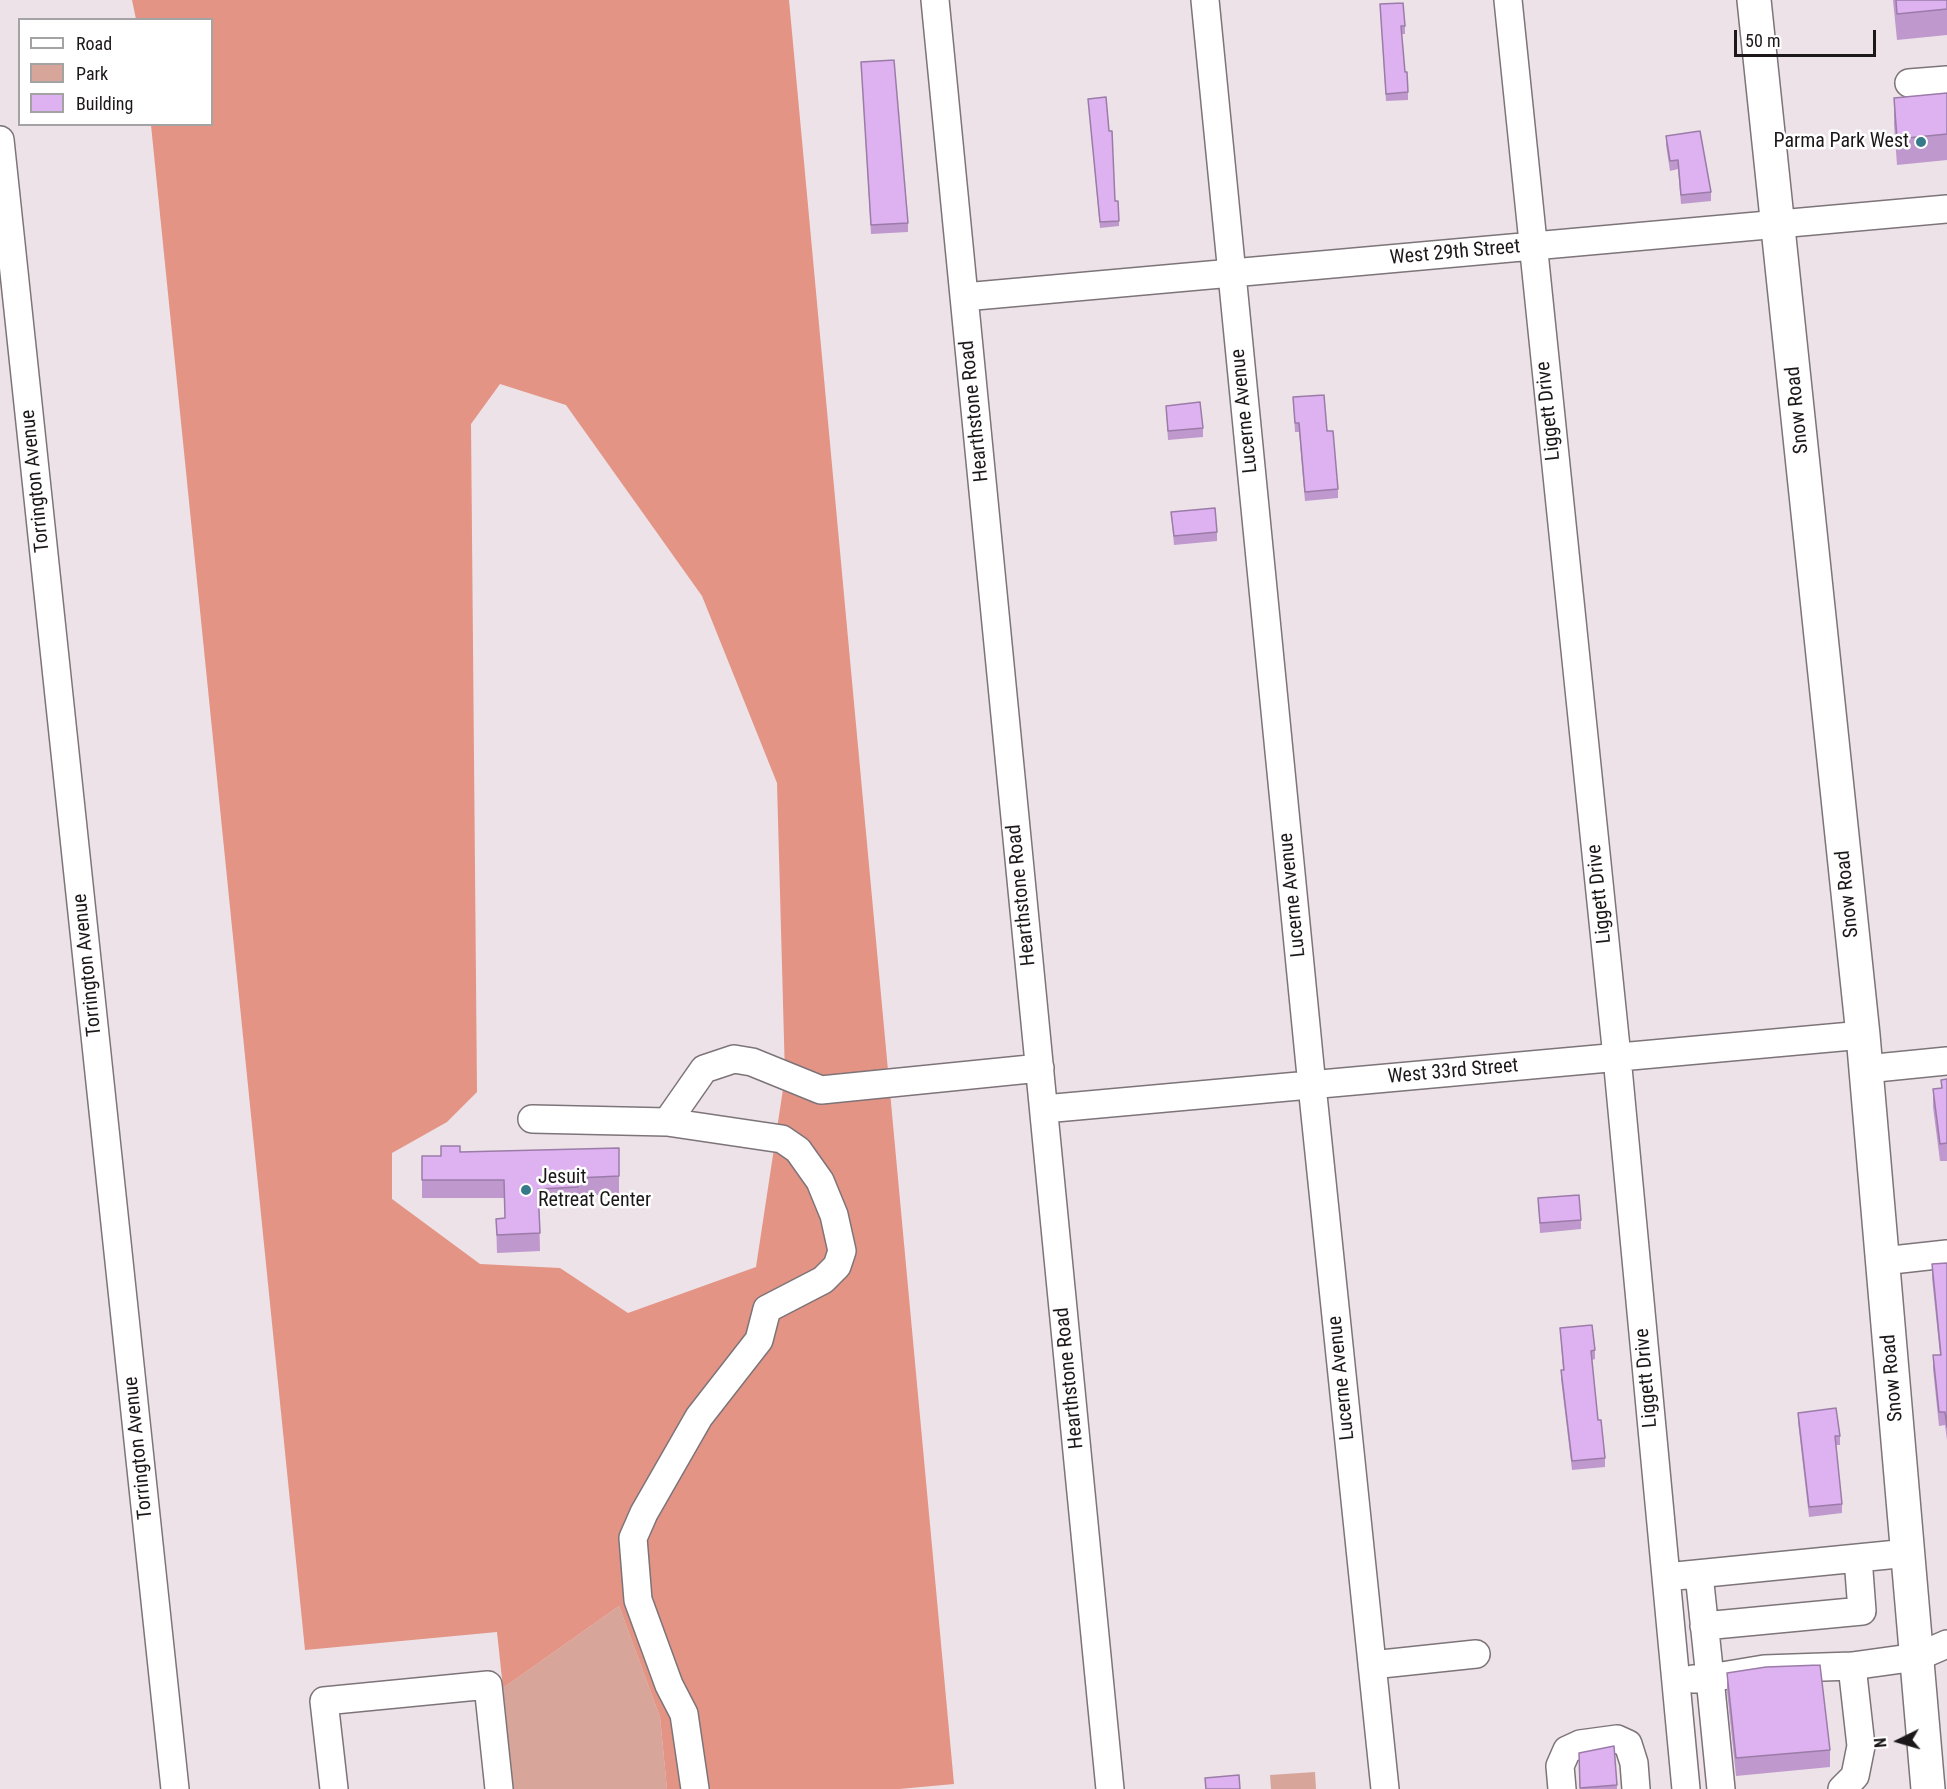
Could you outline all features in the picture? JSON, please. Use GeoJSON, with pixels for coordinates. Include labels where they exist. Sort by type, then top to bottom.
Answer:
{"type":"FeatureCollection","features":[{"type":"Feature","properties":{"kind":"main road","name":"Snow Road"},"geometry":{"type":"LineString","coordinates":[[1754,0],[1863,1035],[1928,1789]]}},
{"type":"Feature","properties":{"kind":"street","name":"Hearthstone Road"},"geometry":{"type":"LineString","coordinates":[[935,0],[1110,1789]]}},
{"type":"Feature","properties":{"kind":"street","name":"Lucerne Avenue"},"geometry":{"type":"LineString","coordinates":[[1205,0],[1312,1085],[1385,1789]]}},
{"type":"Feature","properties":{"kind":"street","name":"Liggett Drive"},"geometry":{"type":"LineString","coordinates":[[1508,0],[1617,1057],[1686,1789]]}},
{"type":"Feature","properties":{"kind":"street"},"geometry":{"type":"LineString","coordinates":[[1909,83],[1947,80]]}},
{"type":"Feature","properties":{"kind":"street","name":"Torrington Avenue"},"geometry":{"type":"LineString","coordinates":[[0,140],[175,1789]]}},
{"type":"Feature","properties":{"kind":"street","name":"West 29th Street"},"geometry":{"type":"LineString","coordinates":[[964,297],[1947,209]]}},
{"type":"Feature","properties":{"kind":"street","name":"West 33rd Street"},"geometry":{"type":"LineString","coordinates":[[1044,1109],[1863,1035]]}},
{"type":"Feature","properties":{"kind":"street"},"geometry":{"type":"LineString","coordinates":[[667,1122],[704,1069],[734,1059],[753,1062],[821,1090],[1040,1068]]}},
{"type":"Feature","properties":{"kind":"street"},"geometry":{"type":"LineString","coordinates":[[1866,1069],[1947,1061]]}},
{"type":"Feature","properties":{"kind":"street"},"geometry":{"type":"LineString","coordinates":[[532,1119],[667,1122],[762,1134],[782,1139],[798,1150],[819,1181],[834,1215],[842,1251],[837,1266],[823,1280],[766,1309],[759,1340],[699,1417],[644,1513],[633,1538],[638,1600],[669,1685],[684,1714],[695,1789]]}},
{"type":"Feature","properties":{"kind":"street"},"geometry":{"type":"LineString","coordinates":[[1882,1261],[1947,1254]]}},
{"type":"Feature","properties":{"kind":"street"},"geometry":{"type":"LineString","coordinates":[[1666,1577],[1908,1553]]}},
{"type":"Feature","properties":{"kind":"street"},"geometry":{"type":"LineString","coordinates":[[1704,1626],[1862,1611],[1858,1558]]}},
{"type":"Feature","properties":{"kind":"street"},"geometry":{"type":"LineString","coordinates":[[1699,1574],[1721,1789]]}},
{"type":"Feature","properties":{"kind":"street"},"geometry":{"type":"LineString","coordinates":[[1676,1681],[1764,1669],[1851,1666],[1917,1658],[1947,1644]]}},
{"type":"Feature","properties":{"kind":"street"},"geometry":{"type":"LineString","coordinates":[[1372,1665],[1476,1654]]}},
{"type":"Feature","properties":{"kind":"street"},"geometry":{"type":"LineString","coordinates":[[1842,1789],[1855,1776],[1861,1746],[1851,1666]]}},
{"type":"Feature","properties":{"kind":"street"},"geometry":{"type":"LineString","coordinates":[[334,1789],[324,1701],[488,1685],[499,1789]]}},
{"type":"Feature","properties":{"kind":"street"},"geometry":{"type":"LineString","coordinates":[[1562,1789],[1560,1766],[1567,1750],[1580,1744],[1617,1739],[1628,1744],[1634,1762],[1636,1789]]}},
{"type":"Feature","properties":{"kind":"green space"},"geometry":{"type":"Polygon","coordinates":[[[619,1606],[660,1717],[667,1789],[513,1789],[503,1688],[619,1606]]]}},
{"type":"Feature","properties":{"kind":"green space"},"geometry":{"type":"Polygon","coordinates":[[[1315,1772],[1316,1789],[1271,1789],[1270,1775],[1315,1772]]]}},
{"type":"Feature","properties":{"kind":"shaded area"},"geometry":{"type":"Polygon","coordinates":[[[132,0],[789,0],[954,1784],[899,1789],[667,1789],[660,1717],[619,1606],[503,1688],[497,1632],[305,1650],[151,126],[213,126],[213,18],[136,18],[132,0]],[[500,384],[471,424],[477,1092],[447,1122],[392,1153],[392,1199],[480,1264],[560,1268],[628,1313],[756,1267],[785,1076],[777,783],[702,596],[566,405],[500,384]]]}},
{"type":"Feature","properties":{"kind":"building"},"geometry":{"type":"Polygon","coordinates":[[[1896,0],[1947,0],[1947,9],[1897,14],[1896,0]]]}},
{"type":"Feature","properties":{"kind":"building"},"geometry":{"type":"Polygon","coordinates":[[[1403,3],[1405,26],[1401,26],[1408,92],[1386,94],[1380,4],[1403,3]]]}},
{"type":"Feature","properties":{"kind":"building"},"geometry":{"type":"Polygon","coordinates":[[[894,60],[908,223],[871,225],[861,62],[894,60]]]}},
{"type":"Feature","properties":{"kind":"building"},"geometry":{"type":"Polygon","coordinates":[[[1947,93],[1947,134],[1897,139],[1894,98],[1947,93]]]}},
{"type":"Feature","properties":{"kind":"building"},"geometry":{"type":"Polygon","coordinates":[[[1106,97],[1109,131],[1112,131],[1115,201],[1118,201],[1119,221],[1100,222],[1088,99],[1106,97]]]}},
{"type":"Feature","properties":{"kind":"building"},"geometry":{"type":"Polygon","coordinates":[[[1700,131],[1711,192],[1681,195],[1678,160],[1670,161],[1666,136],[1700,131]]]}},
{"type":"Feature","properties":{"kind":"building"},"geometry":{"type":"Polygon","coordinates":[[[1324,395],[1327,431],[1333,431],[1338,489],[1305,492],[1299,423],[1295,423],[1293,397],[1324,395]]]}},
{"type":"Feature","properties":{"kind":"building"},"geometry":{"type":"Polygon","coordinates":[[[1200,402],[1203,428],[1168,431],[1166,406],[1200,402]]]}},
{"type":"Feature","properties":{"kind":"building"},"geometry":{"type":"Polygon","coordinates":[[[1215,508],[1217,532],[1174,536],[1171,512],[1215,508]]]}},
{"type":"Feature","properties":{"kind":"building"},"geometry":{"type":"Polygon","coordinates":[[[1947,1079],[1947,1143],[1940,1144],[1933,1089],[1942,1088],[1941,1080],[1947,1079]]]}},
{"type":"Feature","properties":{"kind":"building"},"geometry":{"type":"Polygon","coordinates":[[[441,1146],[460,1146],[460,1152],[619,1148],[619,1176],[577,1178],[578,1187],[538,1189],[540,1233],[497,1235],[496,1219],[505,1218],[504,1180],[422,1180],[422,1156],[441,1156],[441,1146]]]}},
{"type":"Feature","properties":{"kind":"building"},"geometry":{"type":"Polygon","coordinates":[[[1579,1195],[1581,1220],[1540,1223],[1538,1198],[1579,1195]]]}},
{"type":"Feature","properties":{"kind":"building"},"geometry":{"type":"Polygon","coordinates":[[[1947,1263],[1947,1427],[1945,1412],[1939,1412],[1933,1355],[1941,1355],[1932,1264],[1947,1263]]]}},
{"type":"Feature","properties":{"kind":"building"},"geometry":{"type":"Polygon","coordinates":[[[1592,1325],[1595,1350],[1591,1351],[1598,1420],[1601,1420],[1605,1458],[1572,1461],[1561,1370],[1564,1370],[1560,1328],[1592,1325]]]}},
{"type":"Feature","properties":{"kind":"building"},"geometry":{"type":"Polygon","coordinates":[[[1836,1408],[1840,1436],[1835,1436],[1842,1504],[1809,1507],[1798,1413],[1836,1408]]]}},
{"type":"Feature","properties":{"kind":"building"},"geometry":{"type":"Polygon","coordinates":[[[1820,1665],[1830,1750],[1736,1758],[1727,1673],[1766,1667],[1820,1665]]]}},
{"type":"Feature","properties":{"kind":"building"},"geometry":{"type":"Polygon","coordinates":[[[1614,1746],[1617,1785],[1580,1788],[1579,1753],[1614,1746]]]}},
{"type":"Feature","properties":{"kind":"building"},"geometry":{"type":"Polygon","coordinates":[[[1239,1775],[1240,1789],[1206,1789],[1205,1778],[1239,1775]]]}},
{"type":"Feature","properties":{"kind":"place","name":"Parma Park West"},"geometry":{"type":"Point","coordinates":[1921,142]}},
{"type":"Feature","properties":{"kind":"place","name":"Jesuit Retreat Center"},"geometry":{"type":"Point","coordinates":[526,1190]}}]}
